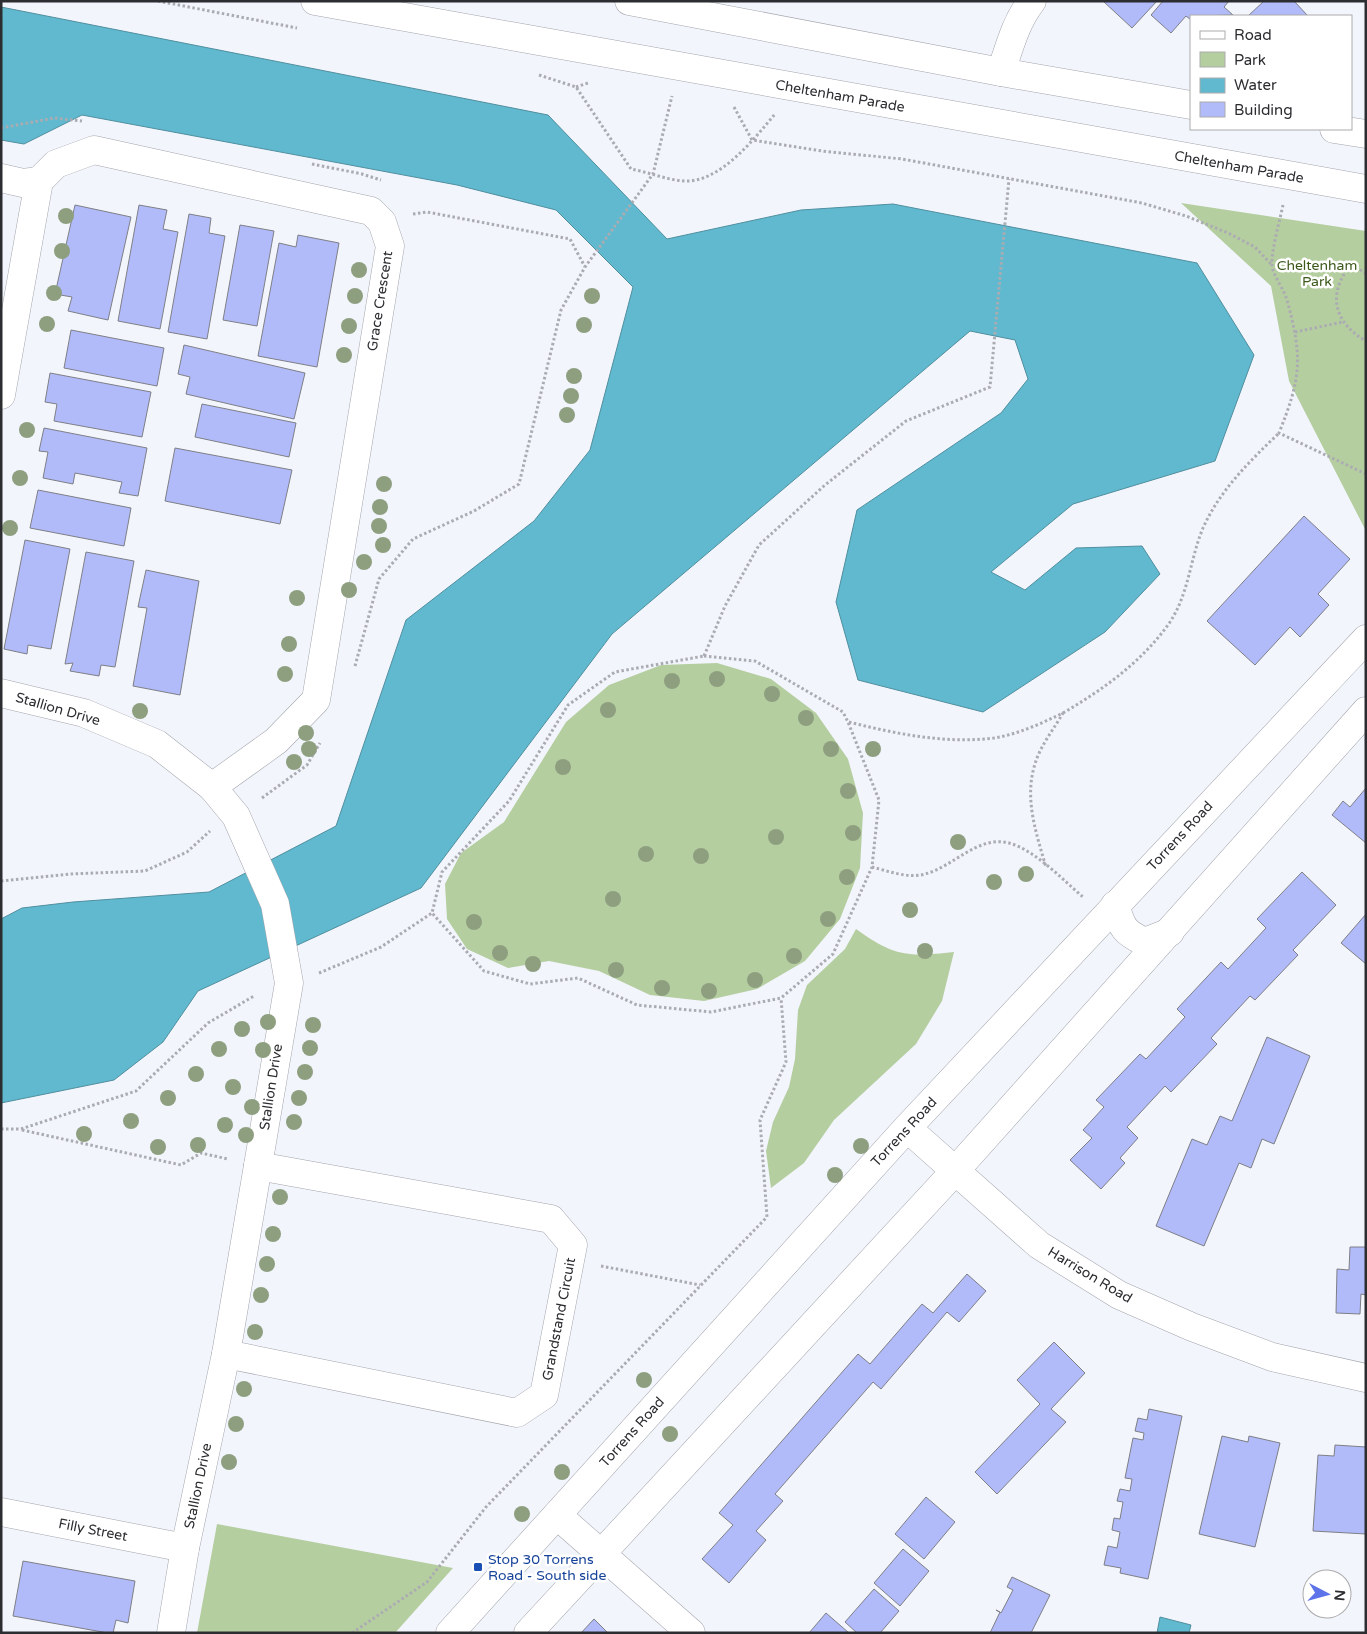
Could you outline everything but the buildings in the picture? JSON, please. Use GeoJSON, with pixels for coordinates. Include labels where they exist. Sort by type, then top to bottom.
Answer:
{"type":"FeatureCollection","features":[{"type":"Feature","properties":{"kind":"main road","name":"Cheltenham Parade"},"geometry":{"type":"LineString","coordinates":[[315,1],[1366,189]]}},
{"type":"Feature","properties":{"kind":"main road"},"geometry":{"type":"LineString","coordinates":[[629,1],[1001,72],[1190,104]]}},
{"type":"Feature","properties":{"kind":"main road"},"geometry":{"type":"LineString","coordinates":[[1001,72],[1010,42],[1025,10],[1032,1]]}},
{"type":"Feature","properties":{"kind":"main road"},"geometry":{"type":"LineString","coordinates":[[1340,130],[1366,134]]}},
{"type":"Feature","properties":{"kind":"main road","name":"Grace Crescent"},"geometry":{"type":"LineString","coordinates":[[39,181],[56,164],[94,150],[371,211],[382,222],[390,246],[316,700],[276,742],[212,787]]}},
{"type":"Feature","properties":{"kind":"main road"},"geometry":{"type":"LineString","coordinates":[[1,178],[24,183],[39,181],[1,395]]}},
{"type":"Feature","properties":{"kind":"main road","name":"Torrens Road"},"geometry":{"type":"LineString","coordinates":[[450,1633],[907,1128],[1366,639]]}},
{"type":"Feature","properties":{"kind":"main road","name":"Stallion Drive"},"geometry":{"type":"LineString","coordinates":[[1,693],[84,713],[157,744],[212,787],[236,816],[275,904],[288,987],[247,1163],[226,1354],[185,1548],[171,1633]]}},
{"type":"Feature","properties":{"kind":"main road"},"geometry":{"type":"LineString","coordinates":[[528,1633],[955,1171],[1366,711]]}},
{"type":"Feature","properties":{"kind":"main road"},"geometry":{"type":"LineString","coordinates":[[1115,905],[1122,927],[1130,935],[1145,942],[1170,932]]}},
{"type":"Feature","properties":{"kind":"main road","name":"Harrison Road"},"geometry":{"type":"LineString","coordinates":[[907,1128],[1040,1245],[1119,1295],[1192,1327],[1272,1357],[1366,1378]]}},
{"type":"Feature","properties":{"kind":"main road","name":"Grandstand Circuit"},"geometry":{"type":"LineString","coordinates":[[226,1354],[517,1413],[544,1395],[573,1245],[551,1219],[247,1163]]}},
{"type":"Feature","properties":{"kind":"main road","name":"Filly Street"},"geometry":{"type":"LineString","coordinates":[[1,1512],[185,1548]]}},
{"type":"Feature","properties":{"kind":"main road"},"geometry":{"type":"LineString","coordinates":[[556,1515],[692,1633]]}},
{"type":"Feature","properties":{"kind":"path"},"geometry":{"type":"LineString","coordinates":[[158,1],[304,29]]}},
{"type":"Feature","properties":{"kind":"path"},"geometry":{"type":"LineString","coordinates":[[536,74],[576,87],[592,82]]}},
{"type":"Feature","properties":{"kind":"path"},"geometry":{"type":"LineString","coordinates":[[576,87],[631,168],[685,181],[717,173],[752,140],[780,108]]}},
{"type":"Feature","properties":{"kind":"path"},"geometry":{"type":"LineString","coordinates":[[406,208],[410,215],[426,212],[570,239],[585,266],[653,174],[673,89]]}},
{"type":"Feature","properties":{"kind":"path"},"geometry":{"type":"LineString","coordinates":[[731,100],[752,140]]}},
{"type":"Feature","properties":{"kind":"path"},"geometry":{"type":"LineString","coordinates":[[752,140],[822,151],[902,159],[1142,203],[1186,216],[1228,233],[1255,247],[1272,266],[1286,297],[1295,332],[1298,368],[1292,401],[1279,433],[1224,491],[1203,529],[1189,580],[1171,621],[1140,658],[1100,692],[1063,713],[1032,727],[996,738],[930,738],[848,722]]}},
{"type":"Feature","properties":{"kind":"path"},"geometry":{"type":"LineString","coordinates":[[362,174],[377,177],[388,185]]}},
{"type":"Feature","properties":{"kind":"path"},"geometry":{"type":"LineString","coordinates":[[704,656],[725,606],[759,545],[825,486],[906,421],[990,387],[1009,179]]}},
{"type":"Feature","properties":{"kind":"path"},"geometry":{"type":"LineString","coordinates":[[1272,266],[1283,205]]}},
{"type":"Feature","properties":{"kind":"path"},"geometry":{"type":"LineString","coordinates":[[1366,274],[1359,269],[1346,272],[1339,282],[1336,300],[1343,322],[1350,332],[1366,341]]}},
{"type":"Feature","properties":{"kind":"path"},"geometry":{"type":"LineString","coordinates":[[1295,332],[1343,322]]}},
{"type":"Feature","properties":{"kind":"path"},"geometry":{"type":"LineString","coordinates":[[1279,433],[1366,474]]}},
{"type":"Feature","properties":{"kind":"path"},"geometry":{"type":"LineString","coordinates":[[21,1129],[136,1091],[208,1023],[258,993],[288,987],[310,988],[320,971],[381,947],[432,913],[442,872],[509,801],[568,705],[615,672],[704,656],[756,661],[843,712],[879,800],[872,867],[833,954],[781,998],[711,1012],[637,1005],[578,978],[530,984],[484,971],[432,913]]}},
{"type":"Feature","properties":{"kind":"path"},"geometry":{"type":"LineString","coordinates":[[1046,866],[1033,824],[1030,791],[1035,763],[1063,713]]}},
{"type":"Feature","properties":{"kind":"path"},"geometry":{"type":"LineString","coordinates":[[872,867],[913,876],[926,874],[970,851],[990,844],[1008,843],[1027,851],[1084,897]]}},
{"type":"Feature","properties":{"kind":"path"},"geometry":{"type":"LineString","coordinates":[[352,1633],[427,1582],[486,1508],[767,1217],[760,1120],[786,1062],[781,998]]}},
{"type":"Feature","properties":{"kind":"path"},"geometry":{"type":"LineString","coordinates":[[1,1129],[21,1129],[181,1165],[201,1153],[247,1163]]}},
{"type":"Feature","properties":{"kind":"path"},"geometry":{"type":"LineString","coordinates":[[570,1260],[701,1285]]}},
{"type":"Feature","properties":{"kind":"green space","name":"Cheltenham Park"},"geometry":{"type":"Polygon","coordinates":[[[1181,203],[1366,231],[1366,531],[1289,381],[1271,286],[1181,203]]]}},
{"type":"Feature","properties":{"kind":"green space"},"geometry":{"type":"Polygon","coordinates":[[[717,663],[771,679],[816,713],[848,759],[863,813],[860,868],[840,919],[805,961],[757,989],[704,1001],[650,995],[599,971],[549,961],[508,968],[467,949],[447,919],[445,884],[461,853],[504,822],[566,722],[609,685],[661,665],[717,663]]]}},
{"type":"Feature","properties":{"kind":"green space"},"geometry":{"type":"Polygon","coordinates":[[[856,929],[881,945],[902,953],[954,952],[942,1001],[916,1044],[834,1120],[804,1163],[771,1188],[766,1151],[773,1122],[789,1087],[795,1059],[798,1010],[807,985],[845,949],[856,929]]]}},
{"type":"Feature","properties":{"kind":"green space"},"geometry":{"type":"Polygon","coordinates":[[[217,1524],[453,1568],[395,1633],[197,1633],[217,1524]]]}},
{"type":"Feature","properties":{"kind":"water"},"geometry":{"type":"Polygon","coordinates":[[[1,7],[548,115],[667,239],[801,210],[893,204],[1197,263],[1254,355],[1215,461],[1073,504],[991,572],[1025,590],[1076,548],[1142,546],[1160,574],[1105,632],[983,712],[858,680],[836,602],[857,510],[1001,413],[1028,379],[1015,340],[970,331],[612,634],[421,888],[198,991],[163,1042],[114,1080],[1,1103],[1,919],[22,908],[73,902],[209,892],[336,826],[406,620],[534,521],[590,450],[633,287],[556,210],[457,185],[82,115],[24,144],[1,140],[1,7]]]}},
{"type":"Feature","properties":{"kind":"water"},"geometry":{"type":"Polygon","coordinates":[[[1160,1617],[1191,1625],[1189,1633],[1157,1633],[1160,1617]]]}},
{"type":"Feature","properties":{"kind":"place","name":"Stop 30 Torrens Road - South side"},"geometry":{"type":"Point","coordinates":[478,1567]}}]}
